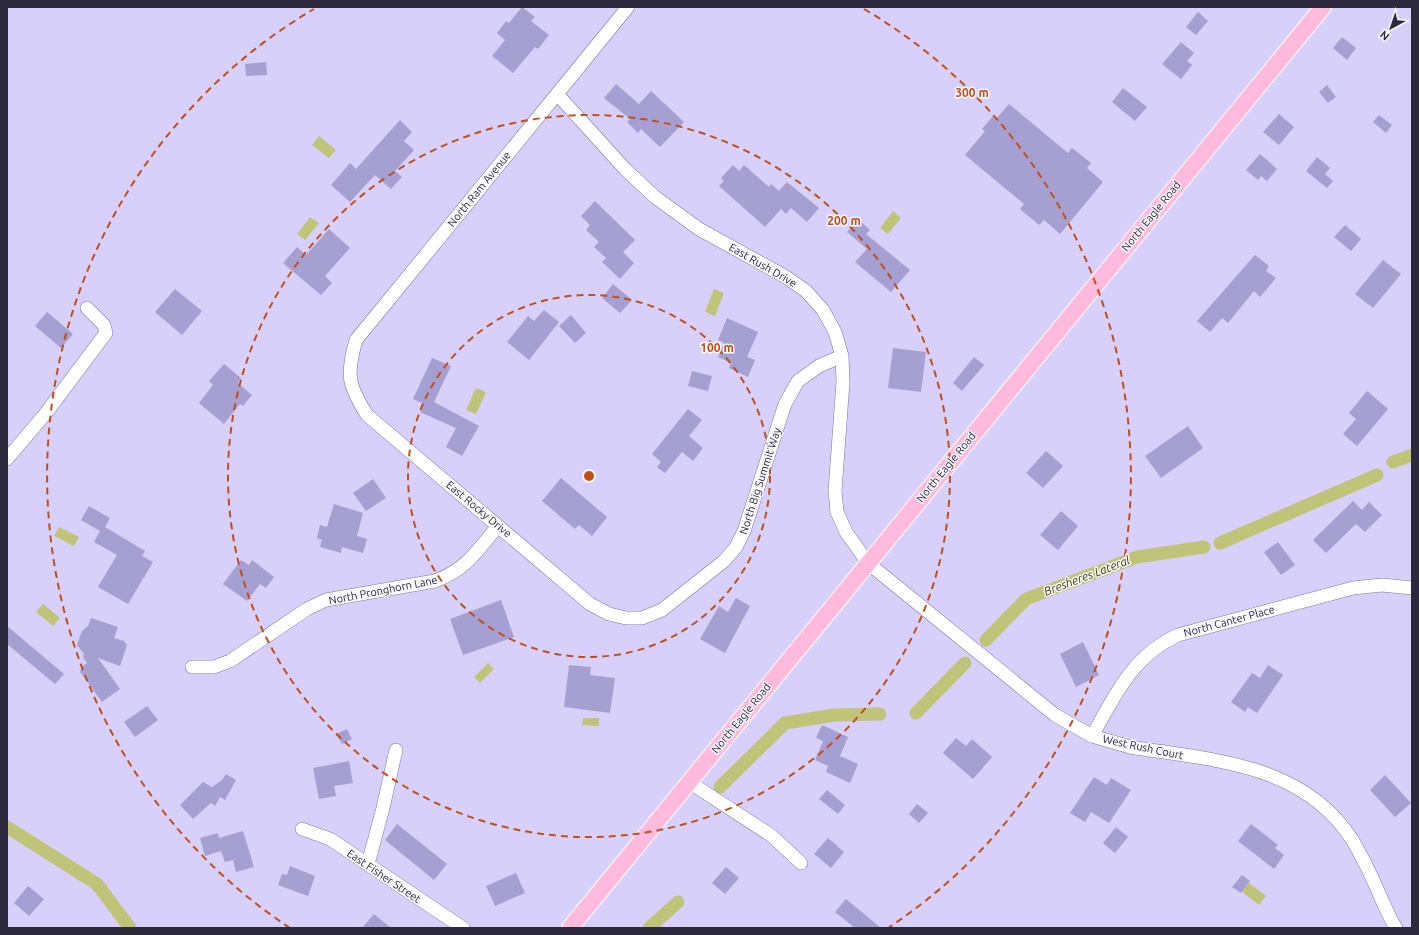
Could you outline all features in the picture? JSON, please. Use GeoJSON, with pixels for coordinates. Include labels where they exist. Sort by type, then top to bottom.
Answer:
{"type":"FeatureCollection","features":[{"type":"Feature","properties":{"kind":"main road","name":"North Eagle Road"},"geometry":{"type":"LineString","coordinates":[[570,928],[1322,7]]}},
{"type":"Feature","properties":{"kind":"street","name":"North Ram Avenue"},"geometry":{"type":"LineString","coordinates":[[350,380],[350,364],[356,340],[628,7]]}},
{"type":"Feature","properties":{"kind":"street","name":"East Rush Drive"},"geometry":{"type":"LineString","coordinates":[[557,94],[625,169],[655,197],[699,229],[786,277],[806,291],[823,310],[832,326],[842,356],[843,382],[835,491],[837,512],[846,532],[868,564]]}},
{"type":"Feature","properties":{"kind":"street"},"geometry":{"type":"LineString","coordinates":[[7,459],[46,413],[106,333],[104,325],[87,308]]}},
{"type":"Feature","properties":{"kind":"street","name":"North Big Summit Way"},"geometry":{"type":"LineString","coordinates":[[626,618],[642,618],[662,610],[724,561],[736,547],[744,531],[785,404],[798,382],[819,366],[842,356]]}},
{"type":"Feature","properties":{"kind":"street","name":"East Rocky Drive"},"geometry":{"type":"LineString","coordinates":[[350,380],[354,394],[367,415],[590,604],[609,614],[626,618]]}},
{"type":"Feature","properties":{"kind":"street","name":"North Pronghorn Lane"},"geometry":{"type":"LineString","coordinates":[[192,666],[214,667],[230,661],[307,609],[326,600],[435,581],[451,575],[466,565],[498,526]]}},
{"type":"Feature","properties":{"kind":"street","name":"West Rush Court"},"geometry":{"type":"LineString","coordinates":[[868,564],[1044,707],[1066,723],[1092,736],[1130,747],[1252,768],[1295,786],[1321,805],[1352,840],[1365,863],[1396,928]]}},
{"type":"Feature","properties":{"kind":"street","name":"North Canter Place"},"geometry":{"type":"LineString","coordinates":[[1092,736],[1131,670],[1164,641],[1178,635],[1339,591],[1382,585],[1412,588]]}},
{"type":"Feature","properties":{"kind":"street"},"geometry":{"type":"LineString","coordinates":[[368,864],[383,808],[396,750]]}},
{"type":"Feature","properties":{"kind":"street"},"geometry":{"type":"LineString","coordinates":[[689,782],[772,836],[801,863]]}},
{"type":"Feature","properties":{"kind":"street","name":"East Fisher Street"},"geometry":{"type":"LineString","coordinates":[[302,829],[330,839],[463,928]]}},
{"type":"Feature","properties":{"kind":"shaded area"},"geometry":{"type":"Polygon","coordinates":[[[319,136],[336,150],[329,158],[312,145],[319,136]]]}},
{"type":"Feature","properties":{"kind":"shaded area"},"geometry":{"type":"Polygon","coordinates":[[[893,211],[901,218],[888,234],[880,228],[893,211]]]}},
{"type":"Feature","properties":{"kind":"shaded area"},"geometry":{"type":"Polygon","coordinates":[[[310,217],[319,223],[305,240],[297,234],[310,217]]]}},
{"type":"Feature","properties":{"kind":"shaded area"},"geometry":{"type":"Polygon","coordinates":[[[714,289],[724,293],[715,316],[705,312],[714,289]]]}},
{"type":"Feature","properties":{"kind":"shaded area"},"geometry":{"type":"Polygon","coordinates":[[[476,388],[486,392],[476,414],[466,410],[476,388]]]}},
{"type":"Feature","properties":{"kind":"shaded area"},"geometry":{"type":"Polygon","coordinates":[[[59,527],[79,537],[74,546],[54,536],[59,527]]]}},
{"type":"Feature","properties":{"kind":"shaded area"},"geometry":{"type":"Polygon","coordinates":[[[43,604],[60,618],[53,626],[36,612],[43,604]]]}},
{"type":"Feature","properties":{"kind":"shaded area"},"geometry":{"type":"Polygon","coordinates":[[[488,663],[494,669],[480,683],[474,677],[488,663]]]}},
{"type":"Feature","properties":{"kind":"shaded area"},"geometry":{"type":"Polygon","coordinates":[[[583,718],[599,718],[599,726],[582,725],[583,718]]]}},
{"type":"Feature","properties":{"kind":"shaded area"},"geometry":{"type":"Polygon","coordinates":[[[1249,883],[1266,896],[1259,905],[1242,892],[1249,883]]]}},
{"type":"Feature","properties":{"kind":"building"},"geometry":{"type":"Polygon","coordinates":[[[522,7],[535,17],[531,21],[549,35],[538,49],[535,47],[513,73],[492,56],[505,40],[497,33],[506,21],[509,23],[522,7]]]}},
{"type":"Feature","properties":{"kind":"building"},"geometry":{"type":"Polygon","coordinates":[[[1198,12],[1208,21],[1196,35],[1186,27],[1198,12]]]}},
{"type":"Feature","properties":{"kind":"building"},"geometry":{"type":"Polygon","coordinates":[[[1342,37],[1356,48],[1347,60],[1333,48],[1342,37]]]}},
{"type":"Feature","properties":{"kind":"building"},"geometry":{"type":"Polygon","coordinates":[[[1181,42],[1194,53],[1187,61],[1192,65],[1181,79],[1162,64],[1181,42]]]}},
{"type":"Feature","properties":{"kind":"building"},"geometry":{"type":"Polygon","coordinates":[[[266,62],[267,75],[246,76],[245,64],[266,62]]]}},
{"type":"Feature","properties":{"kind":"building"},"geometry":{"type":"Polygon","coordinates":[[[616,84],[639,104],[651,91],[684,122],[660,147],[641,129],[638,133],[627,122],[630,119],[604,98],[616,84]]]}},
{"type":"Feature","properties":{"kind":"building"},"geometry":{"type":"Polygon","coordinates":[[[1327,85],[1336,97],[1328,103],[1319,92],[1327,85]]]}},
{"type":"Feature","properties":{"kind":"building"},"geometry":{"type":"Polygon","coordinates":[[[1123,88],[1147,107],[1135,121],[1112,102],[1123,88]]]}},
{"type":"Feature","properties":{"kind":"building"},"geometry":{"type":"Polygon","coordinates":[[[1009,104],[1068,153],[1072,148],[1091,163],[1087,168],[1103,182],[1060,234],[1044,220],[1039,225],[1020,209],[1024,204],[965,155],[985,131],[982,129],[993,116],[996,119],[1009,104]]]}},
{"type":"Feature","properties":{"kind":"building"},"geometry":{"type":"Polygon","coordinates":[[[1279,114],[1294,127],[1279,145],[1263,132],[1279,114]]]}},
{"type":"Feature","properties":{"kind":"building"},"geometry":{"type":"Polygon","coordinates":[[[1379,115],[1392,125],[1386,133],[1373,122],[1379,115]]]}},
{"type":"Feature","properties":{"kind":"building"},"geometry":{"type":"Polygon","coordinates":[[[400,120],[412,132],[404,141],[414,150],[395,171],[402,177],[391,189],[375,175],[350,202],[331,185],[350,163],[356,169],[400,120]]]}},
{"type":"Feature","properties":{"kind":"building"},"geometry":{"type":"Polygon","coordinates":[[[1260,154],[1277,169],[1267,181],[1261,176],[1258,180],[1246,170],[1260,154]]]}},
{"type":"Feature","properties":{"kind":"building"},"geometry":{"type":"Polygon","coordinates":[[[1317,157],[1330,168],[1325,174],[1333,181],[1327,188],[1306,171],[1317,157]]]}},
{"type":"Feature","properties":{"kind":"building"},"geometry":{"type":"Polygon","coordinates":[[[733,165],[739,171],[744,165],[769,187],[771,184],[779,191],[787,182],[819,208],[807,222],[791,208],[786,214],[781,209],[765,227],[719,186],[724,181],[721,178],[733,165]]]}},
{"type":"Feature","properties":{"kind":"building"},"geometry":{"type":"Polygon","coordinates":[[[595,201],[635,240],[623,252],[634,263],[620,279],[602,262],[606,258],[594,247],[599,242],[586,230],[590,225],[581,216],[595,201]]]}},
{"type":"Feature","properties":{"kind":"building"},"geometry":{"type":"Polygon","coordinates":[[[858,219],[870,230],[866,234],[910,270],[891,292],[855,262],[867,249],[847,232],[858,219]]]}},
{"type":"Feature","properties":{"kind":"building"},"geometry":{"type":"Polygon","coordinates":[[[1345,225],[1361,239],[1351,251],[1334,237],[1345,225]]]}},
{"type":"Feature","properties":{"kind":"building"},"geometry":{"type":"Polygon","coordinates":[[[329,229],[350,248],[325,276],[332,283],[321,295],[283,263],[297,247],[306,255],[329,229]]]}},
{"type":"Feature","properties":{"kind":"building"},"geometry":{"type":"Polygon","coordinates":[[[1255,255],[1269,266],[1266,271],[1276,278],[1260,297],[1254,291],[1228,323],[1222,318],[1210,332],[1197,321],[1255,255]]]}},
{"type":"Feature","properties":{"kind":"building"},"geometry":{"type":"Polygon","coordinates":[[[1383,260],[1401,274],[1373,308],[1355,294],[1383,260]]]}},
{"type":"Feature","properties":{"kind":"building"},"geometry":{"type":"Polygon","coordinates":[[[613,284],[632,300],[620,313],[602,298],[613,284]]]}},
{"type":"Feature","properties":{"kind":"building"},"geometry":{"type":"Polygon","coordinates":[[[175,289],[202,311],[182,335],[155,312],[175,289]]]}},
{"type":"Feature","properties":{"kind":"building"},"geometry":{"type":"Polygon","coordinates":[[[544,310],[559,322],[529,360],[507,342],[528,316],[534,321],[544,310]]]}},
{"type":"Feature","properties":{"kind":"building"},"geometry":{"type":"Polygon","coordinates":[[[47,312],[73,334],[61,348],[35,326],[47,312]]]}},
{"type":"Feature","properties":{"kind":"building"},"geometry":{"type":"Polygon","coordinates":[[[571,315],[586,333],[575,343],[559,326],[571,315]]]}},
{"type":"Feature","properties":{"kind":"building"},"geometry":{"type":"Polygon","coordinates":[[[727,318],[758,332],[747,357],[755,360],[748,377],[729,368],[731,363],[718,357],[724,343],[718,340],[727,318]]]}},
{"type":"Feature","properties":{"kind":"building"},"geometry":{"type":"Polygon","coordinates":[[[893,348],[926,352],[921,392],[888,388],[893,348]]]}},
{"type":"Feature","properties":{"kind":"building"},"geometry":{"type":"Polygon","coordinates":[[[974,357],[984,365],[962,391],[953,383],[974,357]]]}},
{"type":"Feature","properties":{"kind":"building"},"geometry":{"type":"Polygon","coordinates":[[[432,358],[451,366],[434,402],[479,426],[462,456],[446,447],[456,428],[420,412],[424,404],[413,399],[432,358]]]}},
{"type":"Feature","properties":{"kind":"building"},"geometry":{"type":"Polygon","coordinates":[[[224,364],[241,378],[238,383],[252,395],[243,406],[240,404],[224,424],[199,403],[213,385],[209,381],[224,364]]]}},
{"type":"Feature","properties":{"kind":"building"},"geometry":{"type":"Polygon","coordinates":[[[692,371],[712,376],[708,391],[688,386],[692,371]]]}},
{"type":"Feature","properties":{"kind":"building"},"geometry":{"type":"Polygon","coordinates":[[[1367,391],[1388,409],[1357,446],[1343,434],[1356,419],[1349,413],[1367,391]]]}},
{"type":"Feature","properties":{"kind":"building"},"geometry":{"type":"Polygon","coordinates":[[[688,409],[702,420],[689,436],[703,448],[693,461],[682,452],[665,473],[657,467],[661,462],[652,454],[688,409]]]}},
{"type":"Feature","properties":{"kind":"building"},"geometry":{"type":"Polygon","coordinates":[[[1188,426],[1203,448],[1161,478],[1145,456],[1188,426]]]}},
{"type":"Feature","properties":{"kind":"building"},"geometry":{"type":"Polygon","coordinates":[[[1046,451],[1063,466],[1043,488],[1026,473],[1046,451]]]}},
{"type":"Feature","properties":{"kind":"building"},"geometry":{"type":"Polygon","coordinates":[[[561,478],[607,517],[592,536],[579,525],[575,529],[542,501],[561,478]]]}},
{"type":"Feature","properties":{"kind":"building"},"geometry":{"type":"Polygon","coordinates":[[[373,479],[386,498],[366,511],[353,493],[373,479]]]}},
{"type":"Feature","properties":{"kind":"building"},"geometry":{"type":"Polygon","coordinates":[[[1353,501],[1362,510],[1369,502],[1382,515],[1365,532],[1356,524],[1326,553],[1313,540],[1353,501]]]}},
{"type":"Feature","properties":{"kind":"building"},"geometry":{"type":"Polygon","coordinates":[[[334,504],[363,513],[357,536],[367,539],[363,553],[342,547],[341,553],[320,547],[322,540],[317,538],[320,525],[327,527],[334,504]]]}},
{"type":"Feature","properties":{"kind":"building"},"geometry":{"type":"Polygon","coordinates":[[[89,506],[110,518],[105,527],[145,551],[142,556],[153,562],[128,604],[98,587],[117,555],[94,542],[100,531],[81,520],[89,506]]]}},
{"type":"Feature","properties":{"kind":"building"},"geometry":{"type":"Polygon","coordinates":[[[1061,511],[1078,526],[1058,550],[1040,535],[1061,511]]]}},
{"type":"Feature","properties":{"kind":"building"},"geometry":{"type":"Polygon","coordinates":[[[1278,542],[1295,565],[1281,575],[1264,552],[1278,542]]]}},
{"type":"Feature","properties":{"kind":"building"},"geometry":{"type":"Polygon","coordinates":[[[241,560],[249,565],[252,560],[274,577],[266,588],[260,584],[247,601],[223,584],[241,560]]]}},
{"type":"Feature","properties":{"kind":"building"},"geometry":{"type":"Polygon","coordinates":[[[736,598],[750,606],[725,653],[700,639],[719,606],[728,612],[736,598]]]}},
{"type":"Feature","properties":{"kind":"building"},"geometry":{"type":"Polygon","coordinates":[[[501,600],[514,637],[463,655],[450,619],[501,600]]]}},
{"type":"Feature","properties":{"kind":"building"},"geometry":{"type":"Polygon","coordinates":[[[91,618],[118,627],[114,638],[124,641],[127,645],[120,666],[98,658],[120,689],[102,702],[80,672],[81,667],[87,663],[83,657],[84,654],[77,645],[82,631],[88,626],[91,618]]]}},
{"type":"Feature","properties":{"kind":"building"},"geometry":{"type":"Polygon","coordinates":[[[7,626],[64,674],[55,684],[7,644],[7,626]]]}},
{"type":"Feature","properties":{"kind":"building"},"geometry":{"type":"Polygon","coordinates":[[[1083,642],[1099,675],[1076,687],[1060,654],[1083,642]]]}},
{"type":"Feature","properties":{"kind":"building"},"geometry":{"type":"Polygon","coordinates":[[[569,665],[591,667],[590,675],[615,678],[610,713],[564,707],[569,665]]]}},
{"type":"Feature","properties":{"kind":"building"},"geometry":{"type":"Polygon","coordinates":[[[1268,665],[1283,675],[1257,713],[1248,707],[1245,712],[1231,702],[1252,673],[1260,678],[1268,665]]]}},
{"type":"Feature","properties":{"kind":"building"},"geometry":{"type":"Polygon","coordinates":[[[147,706],[158,720],[135,737],[124,722],[147,706]]]}},
{"type":"Feature","properties":{"kind":"building"},"geometry":{"type":"Polygon","coordinates":[[[822,725],[848,737],[840,756],[858,764],[850,783],[826,772],[828,766],[815,760],[823,741],[816,738],[822,725]]]}},
{"type":"Feature","properties":{"kind":"building"},"geometry":{"type":"Polygon","coordinates":[[[347,729],[352,739],[342,744],[336,734],[347,729]]]}},
{"type":"Feature","properties":{"kind":"building"},"geometry":{"type":"Polygon","coordinates":[[[956,738],[966,746],[972,739],[992,757],[973,779],[943,753],[956,738]]]}},
{"type":"Feature","properties":{"kind":"building"},"geometry":{"type":"Polygon","coordinates":[[[349,761],[353,783],[334,786],[336,796],[319,799],[313,768],[349,761]]]}},
{"type":"Feature","properties":{"kind":"building"},"geometry":{"type":"Polygon","coordinates":[[[226,774],[236,780],[225,800],[220,797],[215,806],[211,803],[193,819],[180,805],[203,782],[212,787],[222,780],[226,774]]]}},
{"type":"Feature","properties":{"kind":"building"},"geometry":{"type":"Polygon","coordinates":[[[1385,775],[1411,803],[1395,817],[1370,790],[1385,775]]]}},
{"type":"Feature","properties":{"kind":"building"},"geometry":{"type":"Polygon","coordinates":[[[1094,777],[1107,785],[1111,778],[1131,790],[1109,823],[1091,812],[1085,822],[1070,813],[1094,777]]]}},
{"type":"Feature","properties":{"kind":"building"},"geometry":{"type":"Polygon","coordinates":[[[827,790],[845,805],[838,814],[819,799],[827,790]]]}},
{"type":"Feature","properties":{"kind":"building"},"geometry":{"type":"Polygon","coordinates":[[[917,804],[928,813],[919,823],[909,814],[917,804]]]}},
{"type":"Feature","properties":{"kind":"building"},"geometry":{"type":"Polygon","coordinates":[[[397,824],[447,864],[434,880],[385,840],[397,824]]]}},
{"type":"Feature","properties":{"kind":"building"},"geometry":{"type":"Polygon","coordinates":[[[1251,824],[1278,845],[1275,848],[1284,855],[1274,869],[1238,841],[1251,824]]]}},
{"type":"Feature","properties":{"kind":"building"},"geometry":{"type":"Polygon","coordinates":[[[1116,827],[1128,837],[1115,853],[1103,843],[1116,827]]]}},
{"type":"Feature","properties":{"kind":"building"},"geometry":{"type":"Polygon","coordinates":[[[243,831],[254,867],[236,872],[233,860],[225,862],[221,851],[205,856],[200,838],[218,833],[219,838],[243,831]]]}},
{"type":"Feature","properties":{"kind":"building"},"geometry":{"type":"Polygon","coordinates":[[[828,838],[844,852],[831,868],[814,854],[828,838]]]}},
{"type":"Feature","properties":{"kind":"building"},"geometry":{"type":"Polygon","coordinates":[[[290,866],[315,876],[308,896],[278,885],[282,874],[287,875],[290,866]]]}},
{"type":"Feature","properties":{"kind":"building"},"geometry":{"type":"Polygon","coordinates":[[[726,867],[739,878],[725,894],[712,883],[726,867]]]}},
{"type":"Feature","properties":{"kind":"building"},"geometry":{"type":"Polygon","coordinates":[[[516,873],[525,893],[495,906],[486,886],[516,873]]]}},
{"type":"Feature","properties":{"kind":"building"},"geometry":{"type":"Polygon","coordinates":[[[1242,875],[1250,881],[1241,893],[1232,887],[1242,875]]]}},
{"type":"Feature","properties":{"kind":"building"},"geometry":{"type":"Polygon","coordinates":[[[28,886],[44,899],[29,916],[14,903],[28,886]]]}},
{"type":"Feature","properties":{"kind":"building"},"geometry":{"type":"Polygon","coordinates":[[[846,899],[881,928],[855,928],[835,912],[846,899]]]}},
{"type":"Feature","properties":{"kind":"building"},"geometry":{"type":"Polygon","coordinates":[[[374,914],[391,928],[362,928],[374,914]]]}},
{"type":"Feature","properties":{"kind":"waterway","name":"Bresheres Lateral"},"geometry":{"type":"LineString","coordinates":[[1393,462],[1412,455]]}},
{"type":"Feature","properties":{"kind":"waterway","name":"Bresheres Lateral"},"geometry":{"type":"LineString","coordinates":[[1220,543],[1377,475]]}},
{"type":"Feature","properties":{"kind":"waterway","name":"Bresheres Lateral"},"geometry":{"type":"LineString","coordinates":[[986,640],[1026,599],[1137,557],[1204,547]]}},
{"type":"Feature","properties":{"kind":"waterway","name":"Bresheres Lateral"},"geometry":{"type":"LineString","coordinates":[[916,713],[965,663]]}},
{"type":"Feature","properties":{"kind":"waterway","name":"Bresheres Lateral"},"geometry":{"type":"LineString","coordinates":[[720,787],[785,723],[834,715],[880,714]]}},
{"type":"Feature","properties":{"kind":"waterway"},"geometry":{"type":"LineString","coordinates":[[7,827],[97,884],[130,928]]}},
{"type":"Feature","properties":{"kind":"waterway","name":"Bresheres Lateral"},"geometry":{"type":"LineString","coordinates":[[649,928],[678,902]]}}]}
